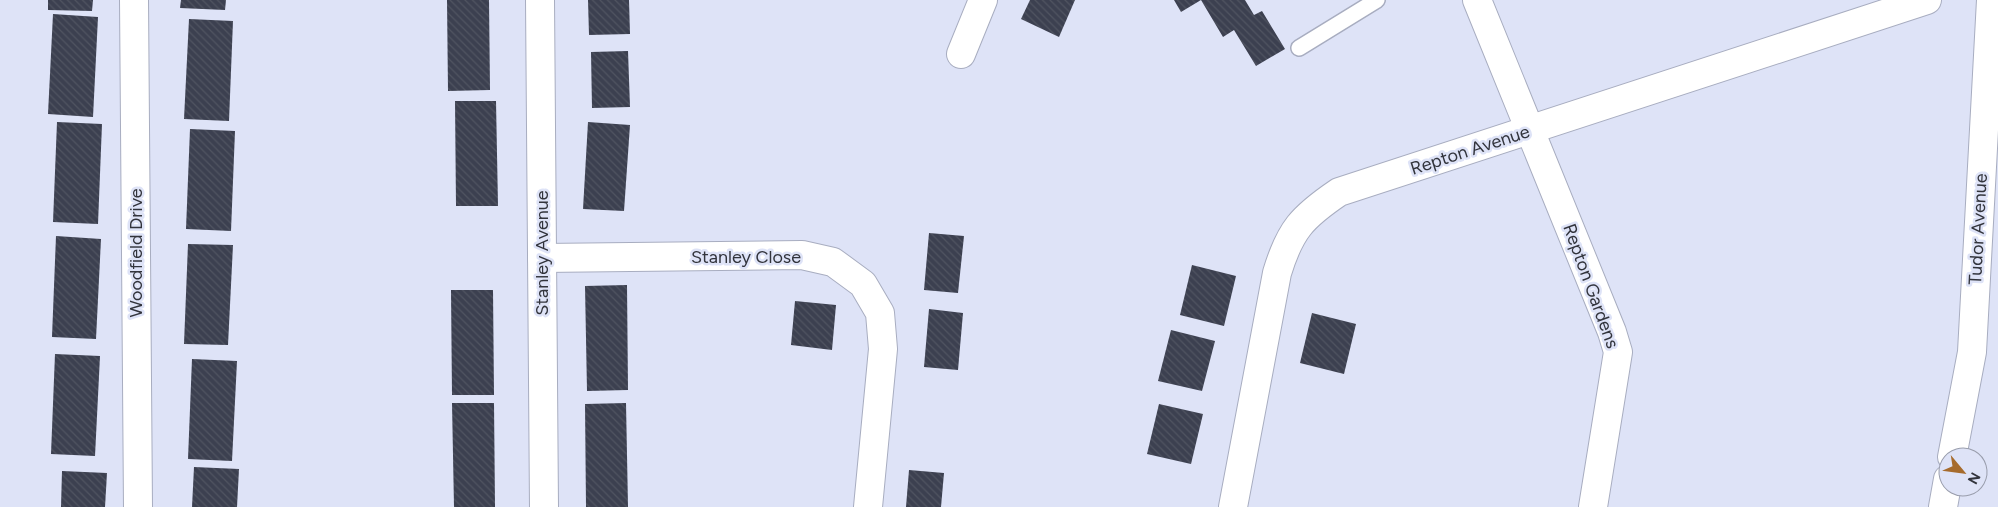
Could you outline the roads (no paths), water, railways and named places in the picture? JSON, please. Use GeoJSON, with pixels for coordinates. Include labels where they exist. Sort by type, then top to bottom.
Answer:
{"type":"FeatureCollection","features":[{"type":"Feature","properties":{"kind":"street","name":"Woodfield Drive"},"geometry":{"type":"LineString","coordinates":[[134,0],[138,507]]}},
{"type":"Feature","properties":{"kind":"street","name":"Stanley Avenue"},"geometry":{"type":"LineString","coordinates":[[540,0],[544,507]]}},
{"type":"Feature","properties":{"kind":"street"},"geometry":{"type":"LineString","coordinates":[[961,54],[983,0]]}},
{"type":"Feature","properties":{"kind":"street","name":"Repton Gardens"},"geometry":{"type":"LineString","coordinates":[[1476,0],[1612,332],[1618,352],[1593,507]]}},
{"type":"Feature","properties":{"kind":"street","name":"Repton Avenue"},"geometry":{"type":"LineString","coordinates":[[1233,507],[1284,249],[1295,229],[1314,209],[1339,192],[1927,0]]}},
{"type":"Feature","properties":{"kind":"street","name":"Tudor Avenue"},"geometry":{"type":"LineString","coordinates":[[1954,447],[1972,352],[1991,0]]}},
{"type":"Feature","properties":{"kind":"street","name":"Stanley Close"},"geometry":{"type":"LineString","coordinates":[[542,258],[802,255],[833,262],[863,284],[880,313],[883,349],[868,507]]}},
{"type":"Feature","properties":{"kind":"lane"},"geometry":{"type":"LineString","coordinates":[[1299,48],[1377,0]]}}]}
